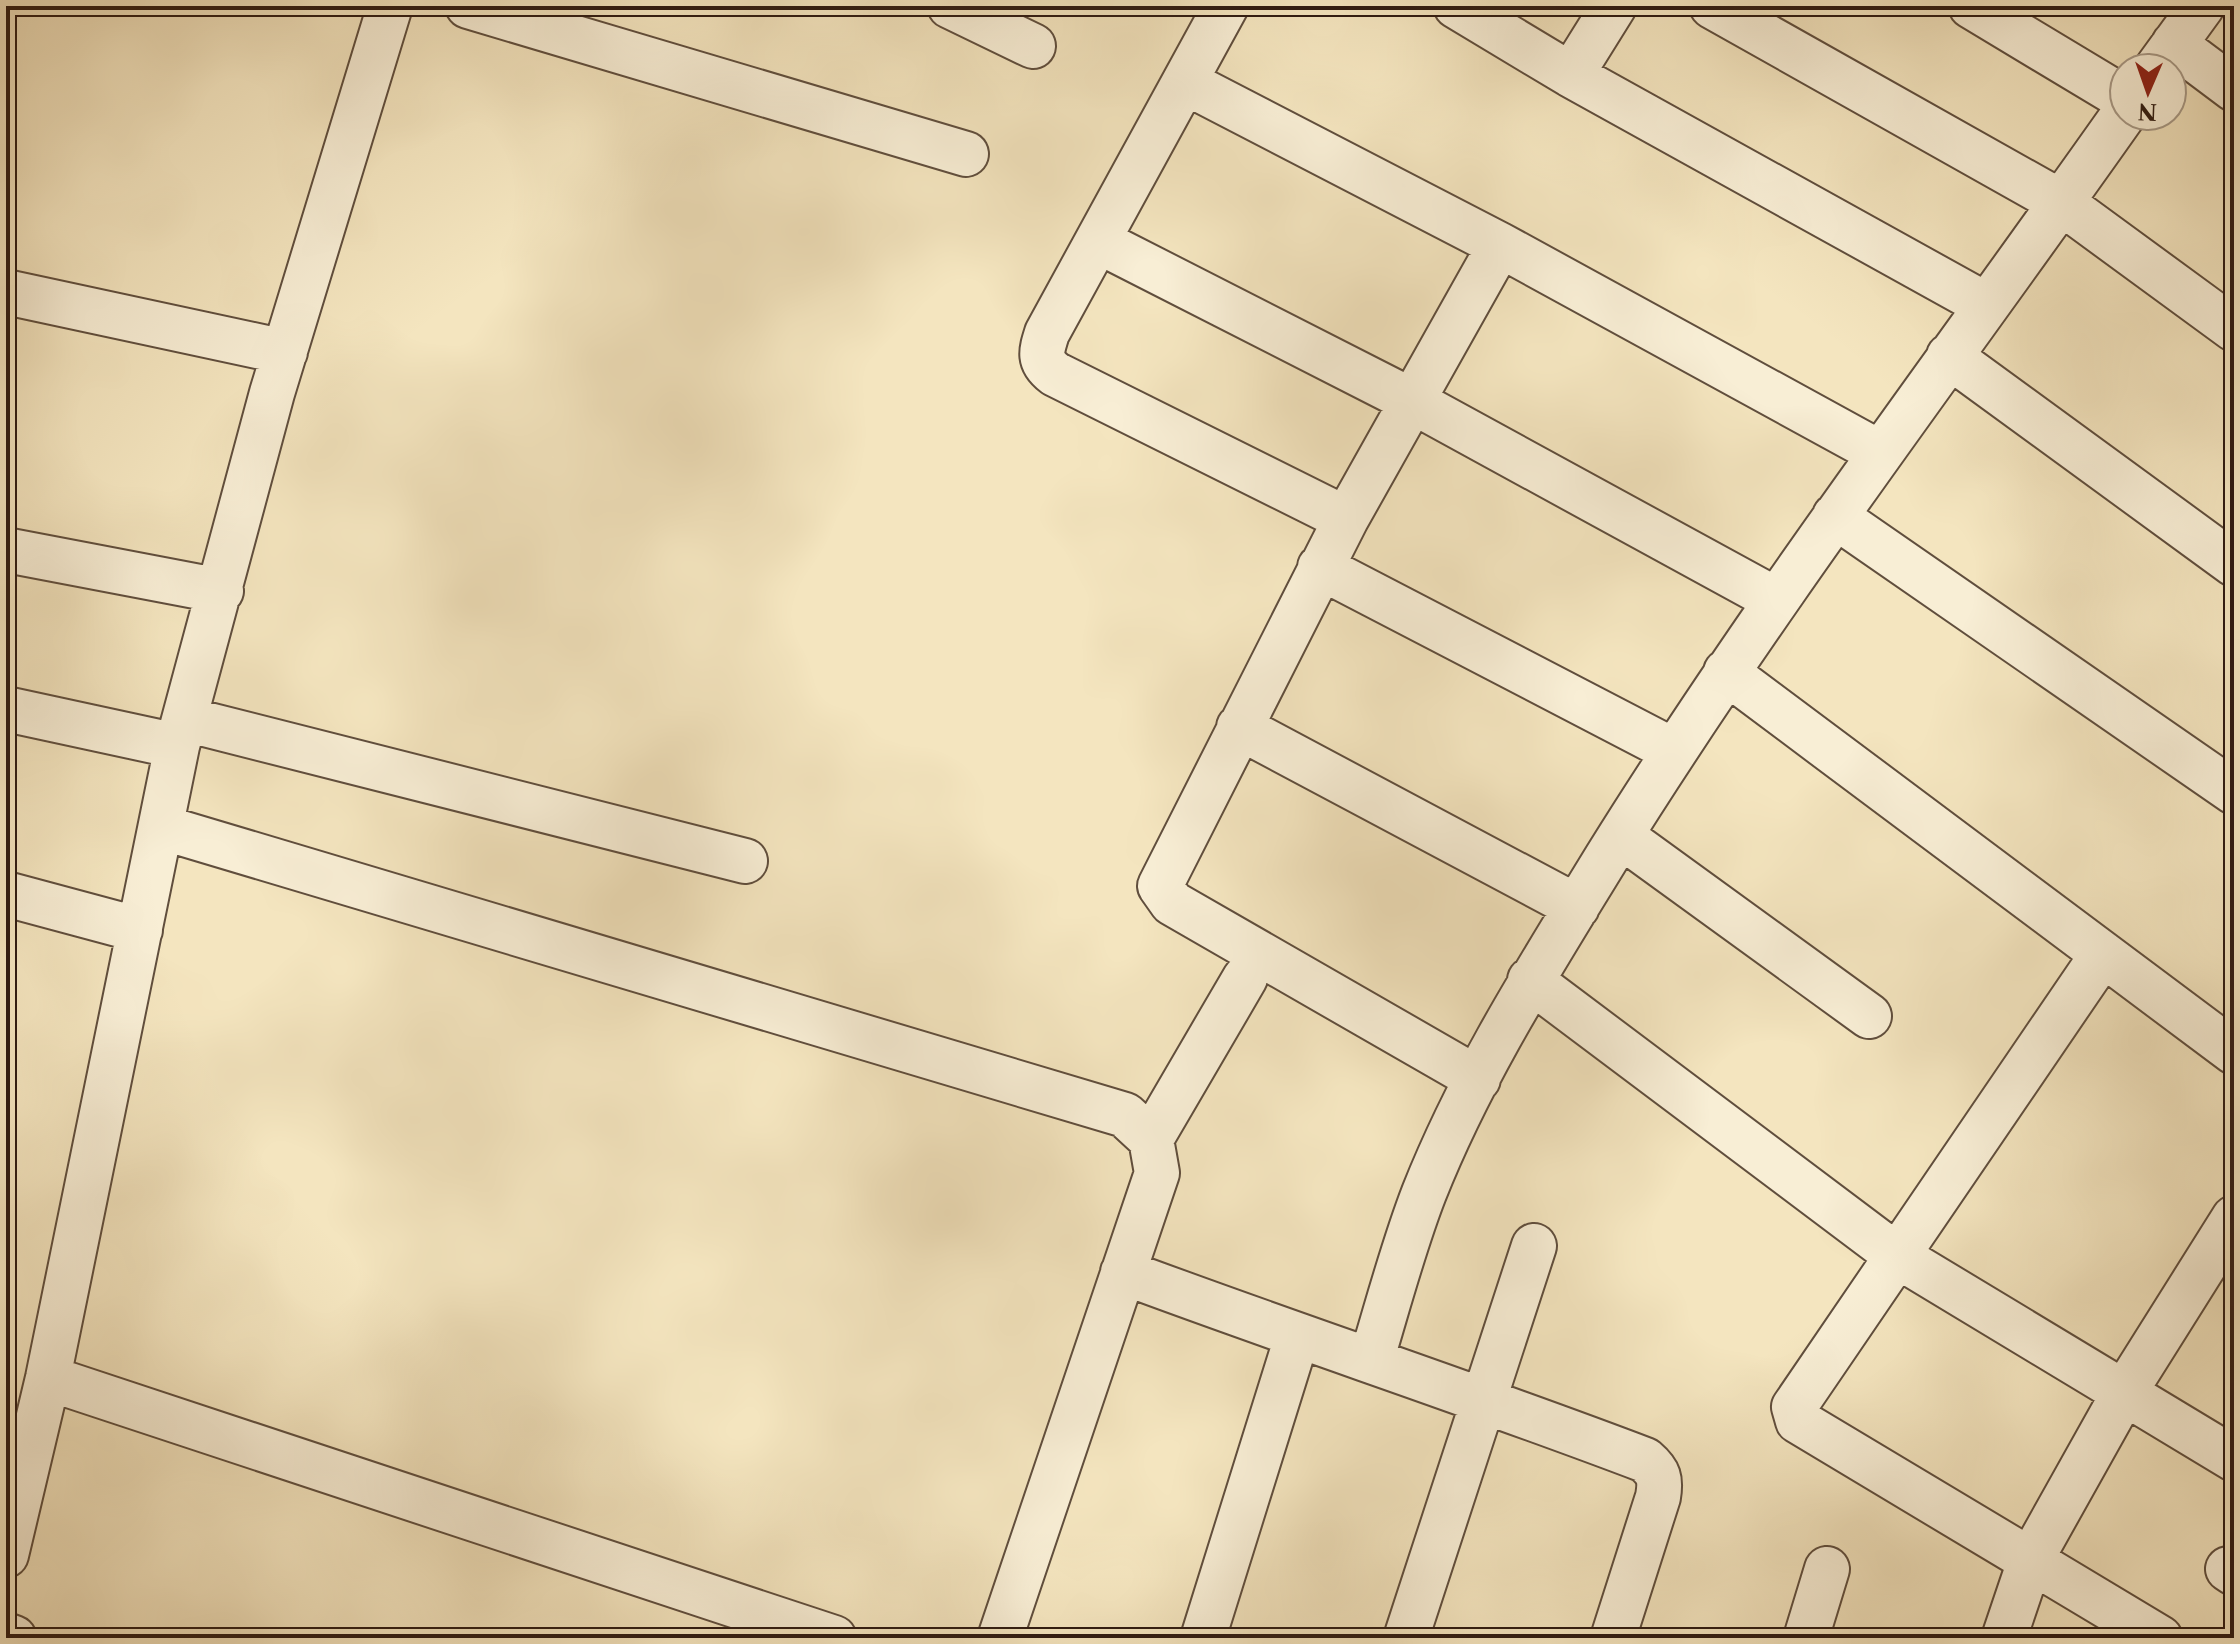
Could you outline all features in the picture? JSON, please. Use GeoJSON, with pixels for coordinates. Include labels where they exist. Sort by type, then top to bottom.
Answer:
{"type":"FeatureCollection","features":[{"type":"Feature","properties":{"kind":"street"},"geometry":{"type":"LineString","coordinates":[[6,1555],[48,1378],[181,732],[285,352],[390,6]]}},
{"type":"Feature","properties":{"kind":"street"},"geometry":{"type":"LineString","coordinates":[[468,6],[966,154]]}},
{"type":"Feature","properties":{"kind":"street"},"geometry":{"type":"LineString","coordinates":[[950,6],[1033,46]]}},
{"type":"Feature","properties":{"kind":"street"},"geometry":{"type":"LineString","coordinates":[[1226,6],[1187,83],[1047,333],[1040,353],[1044,365],[1346,519]]}},
{"type":"Feature","properties":{"kind":"street"},"geometry":{"type":"LineString","coordinates":[[1456,6],[1571,75],[1986,305]]}},
{"type":"Feature","properties":{"kind":"street"},"geometry":{"type":"LineString","coordinates":[[1571,75],[1614,6]]}},
{"type":"Feature","properties":{"kind":"street"},"geometry":{"type":"LineString","coordinates":[[1712,6],[2062,203],[2234,329]]}},
{"type":"Feature","properties":{"kind":"street"},"geometry":{"type":"LineString","coordinates":[[1971,6],[2108,88]]}},
{"type":"Feature","properties":{"kind":"street"},"geometry":{"type":"LineString","coordinates":[[2169,52],[2202,6]]}},
{"type":"Feature","properties":{"kind":"street"},"geometry":{"type":"LineString","coordinates":[[2188,67],[2234,89]]}},
{"type":"Feature","properties":{"kind":"street"},"geometry":{"type":"LineString","coordinates":[[1187,83],[1500,245],[1880,453]]}},
{"type":"Feature","properties":{"kind":"street"},"geometry":{"type":"LineString","coordinates":[[1371,1361],[1424,1192],[1530,980],[1726,672],[2111,132]]}},
{"type":"Feature","properties":{"kind":"street"},"geometry":{"type":"LineString","coordinates":[[1098,241],[1412,401],[1776,600]]}},
{"type":"Feature","properties":{"kind":"street"},"geometry":{"type":"LineString","coordinates":[[1478,1079],[1163,895],[1160,886],[1320,567],[1500,245]]}},
{"type":"Feature","properties":{"kind":"street"},"geometry":{"type":"LineString","coordinates":[[6,292],[285,352]]}},
{"type":"Feature","properties":{"kind":"street"},"geometry":{"type":"LineString","coordinates":[[1949,356],[2234,564]]}},
{"type":"Feature","properties":{"kind":"street"},"geometry":{"type":"LineString","coordinates":[[1835,516],[2234,792]]}},
{"type":"Feature","properties":{"kind":"street"},"geometry":{"type":"LineString","coordinates":[[6,550],[221,591]]}},
{"type":"Feature","properties":{"kind":"street"},"geometry":{"type":"LineString","coordinates":[[1320,567],[1674,751]]}},
{"type":"Feature","properties":{"kind":"street"},"geometry":{"type":"LineString","coordinates":[[1726,672],[2234,1052]]}},
{"type":"Feature","properties":{"kind":"street"},"geometry":{"type":"LineString","coordinates":[[6,709],[181,732],[745,861]]}},
{"type":"Feature","properties":{"kind":"street"},"geometry":{"type":"LineString","coordinates":[[1239,727],[1577,907]]}},
{"type":"Feature","properties":{"kind":"street"},"geometry":{"type":"LineString","coordinates":[[161,827],[1125,1115],[1151,1139],[1157,1173],[1000,1638]]}},
{"type":"Feature","properties":{"kind":"street"},"geometry":{"type":"LineString","coordinates":[[1621,836],[1869,1016]]}},
{"type":"Feature","properties":{"kind":"street"},"geometry":{"type":"LineString","coordinates":[[6,894],[140,930]]}},
{"type":"Feature","properties":{"kind":"street"},"geometry":{"type":"LineString","coordinates":[[2103,954],[1801,1391],[1794,1407],[1798,1421],[2160,1638]]}},
{"type":"Feature","properties":{"kind":"street"},"geometry":{"type":"LineString","coordinates":[[1151,1139],[1245,978]]}},
{"type":"Feature","properties":{"kind":"street"},"geometry":{"type":"LineString","coordinates":[[1530,980],[1896,1255],[2234,1459]]}},
{"type":"Feature","properties":{"kind":"street"},"geometry":{"type":"LineString","coordinates":[[2004,1638],[2030,1561],[2124,1393],[2234,1218]]}},
{"type":"Feature","properties":{"kind":"street"},"geometry":{"type":"LineString","coordinates":[[1406,1638],[1534,1246]]}},
{"type":"Feature","properties":{"kind":"street"},"geometry":{"type":"LineString","coordinates":[[1123,1272],[1297,1337],[1484,1399],[1645,1460],[1656,1470],[1661,1481],[1613,1638]]}},
{"type":"Feature","properties":{"kind":"street"},"geometry":{"type":"LineString","coordinates":[[1203,1638],[1297,1337]]}},
{"type":"Feature","properties":{"kind":"street"},"geometry":{"type":"LineString","coordinates":[[48,1378],[834,1638]]}},
{"type":"Feature","properties":{"kind":"street"},"geometry":{"type":"LineString","coordinates":[[1806,1638],[1827,1569]]}},
{"type":"Feature","properties":{"kind":"street"},"geometry":{"type":"LineString","coordinates":[[6,1635],[14,1638]]}}]}
